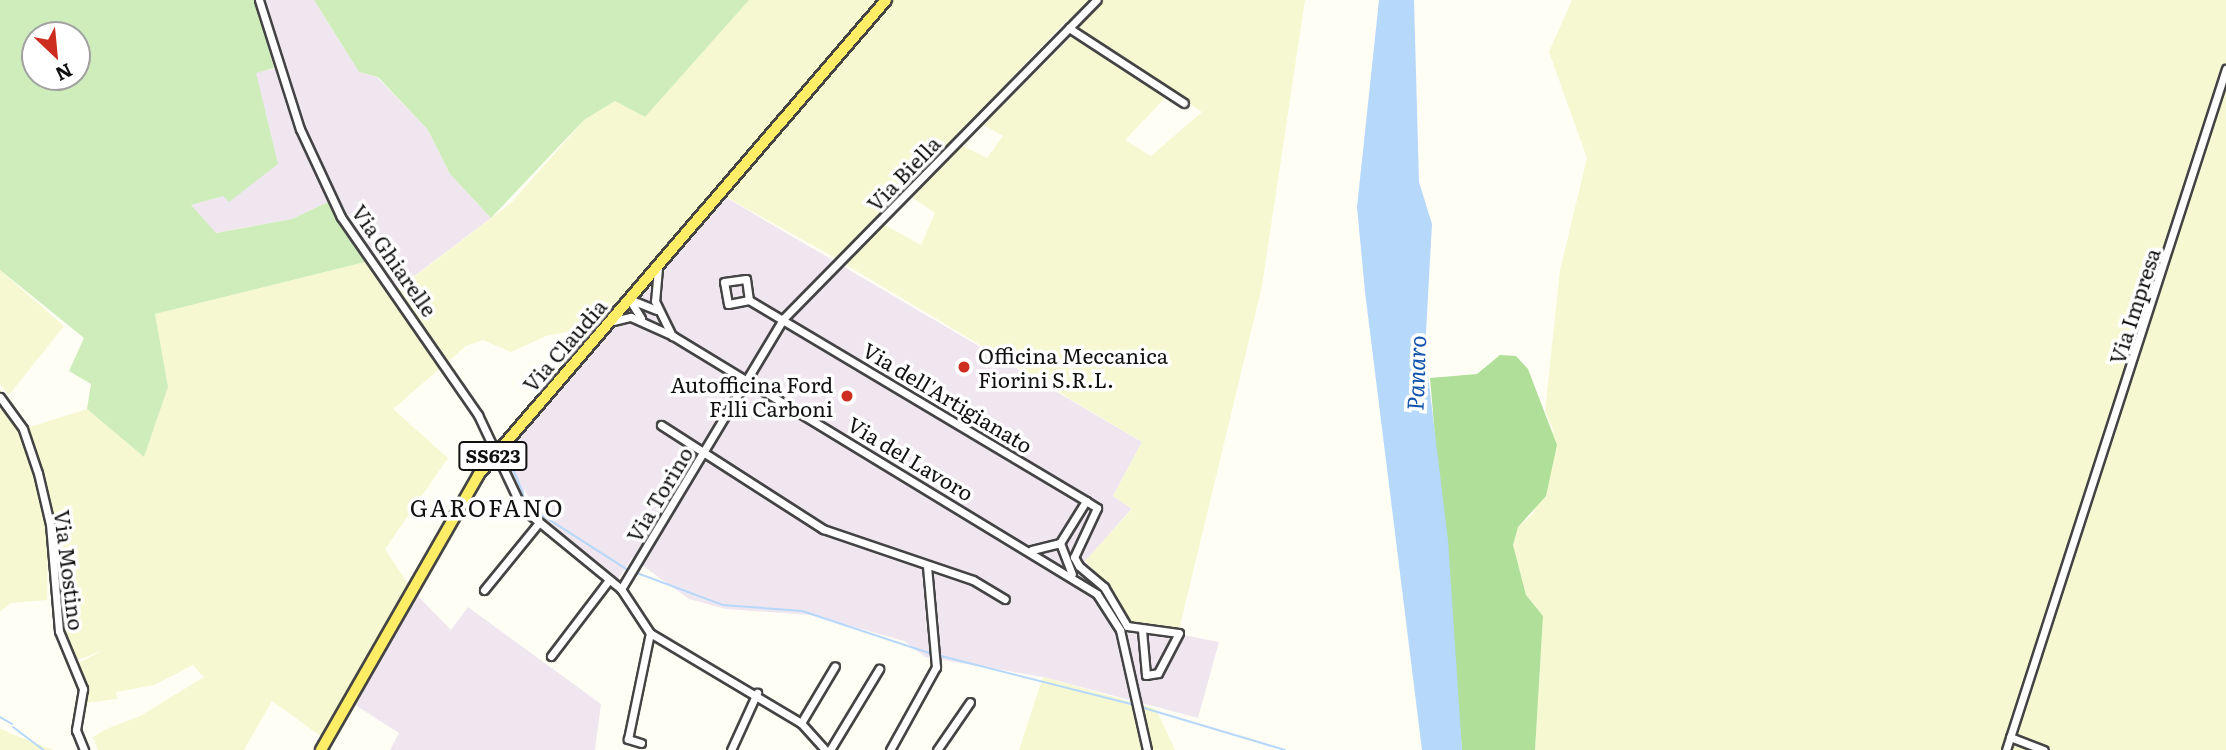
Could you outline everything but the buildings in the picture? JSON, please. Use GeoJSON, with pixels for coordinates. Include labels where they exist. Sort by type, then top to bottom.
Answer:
{"type":"FeatureCollection","features":[{"type":"Feature","properties":{"kind":"main road","name":"Via Claudia"},"geometry":{"type":"LineString","coordinates":[[321,750],[461,502],[498,450],[886,0]]}},
{"type":"Feature","properties":{"kind":"street","name":"Via Ghiarelle"},"geometry":{"type":"LineString","coordinates":[[259,0],[300,129],[341,217],[407,305],[498,450],[522,508],[537,525],[621,589],[650,633]]}},
{"type":"Feature","properties":{"kind":"street","name":"Via Biella"},"geometry":{"type":"LineString","coordinates":[[748,381],[783,318],[1097,0]]}},
{"type":"Feature","properties":{"kind":"street"},"geometry":{"type":"LineString","coordinates":[[1069,29],[1184,103]]}},
{"type":"Feature","properties":{"kind":"street","name":"Via Impresa"},"geometry":{"type":"LineString","coordinates":[[2006,750],[2225,82],[2226,69]]}},
{"type":"Feature","properties":{"kind":"street"},"geometry":{"type":"LineString","coordinates":[[659,263],[654,288],[659,313]]}},
{"type":"Feature","properties":{"kind":"street","name":"Via dell'Artigianato"},"geometry":{"type":"LineString","coordinates":[[749,300],[746,279],[724,282],[728,304],[749,300],[783,318],[1086,501]]}},
{"type":"Feature","properties":{"kind":"street"},"geometry":{"type":"LineString","coordinates":[[629,299],[648,302],[659,313],[673,336]]}},
{"type":"Feature","properties":{"kind":"street"},"geometry":{"type":"LineString","coordinates":[[629,299],[645,321]]}},
{"type":"Feature","properties":{"kind":"street"},"geometry":{"type":"LineString","coordinates":[[607,323],[625,317],[645,321]]}},
{"type":"Feature","properties":{"kind":"street","name":"Via del Lavoro"},"geometry":{"type":"LineString","coordinates":[[645,321],[1032,550],[1097,593],[1117,625],[1147,750]]}},
{"type":"Feature","properties":{"kind":"street","name":"Via Torino"},"geometry":{"type":"LineString","coordinates":[[621,589],[748,381]]}},
{"type":"Feature","properties":{"kind":"street","name":"Via Mostino"},"geometry":{"type":"LineString","coordinates":[[0,397],[23,429],[41,485],[59,631],[83,689],[76,730],[84,750]]}},
{"type":"Feature","properties":{"kind":"street"},"geometry":{"type":"LineString","coordinates":[[661,425],[823,529],[927,567],[973,580],[1005,600]]}},
{"type":"Feature","properties":{"kind":"street"},"geometry":{"type":"LineString","coordinates":[[1032,550],[1060,543],[1086,501],[1097,508],[1074,557],[1104,587],[1127,626],[1180,634],[1158,673],[1146,675],[1142,630]]}},
{"type":"Feature","properties":{"kind":"street"},"geometry":{"type":"LineString","coordinates":[[484,590],[537,525]]}},
{"type":"Feature","properties":{"kind":"street"},"geometry":{"type":"LineString","coordinates":[[1060,543],[1073,575]]}},
{"type":"Feature","properties":{"kind":"street"},"geometry":{"type":"LineString","coordinates":[[890,750],[929,687],[935,660],[927,567]]}},
{"type":"Feature","properties":{"kind":"street"},"geometry":{"type":"LineString","coordinates":[[551,656],[609,580]]}},
{"type":"Feature","properties":{"kind":"street"},"geometry":{"type":"LineString","coordinates":[[641,743],[628,739],[650,633],[757,693],[801,723],[828,750],[879,668]]}},
{"type":"Feature","properties":{"kind":"street"},"geometry":{"type":"LineString","coordinates":[[801,723],[835,666]]}},
{"type":"Feature","properties":{"kind":"street"},"geometry":{"type":"LineString","coordinates":[[731,750],[757,693]]}},
{"type":"Feature","properties":{"kind":"street"},"geometry":{"type":"LineString","coordinates":[[937,750],[970,702]]}},
{"type":"Feature","properties":{"kind":"street"},"geometry":{"type":"LineString","coordinates":[[2011,737],[2044,750]]}},
{"type":"Feature","properties":{"kind":"shaded area"},"geometry":{"type":"Polygon","coordinates":[[[256,0],[314,0],[359,72],[377,77],[428,130],[450,174],[491,218],[393,292],[359,256],[328,202],[292,219],[215,233],[191,205],[223,196],[256,72],[274,69],[256,0]]]}},
{"type":"Feature","properties":{"kind":"shaded area"},"geometry":{"type":"Polygon","coordinates":[[[715,191],[1142,442],[1113,496],[1132,508],[1085,562],[1111,589],[1128,624],[1219,642],[1198,718],[1043,677],[925,657],[904,641],[811,615],[726,609],[689,599],[632,558],[613,587],[527,511],[498,453],[715,191]]]}},
{"type":"Feature","properties":{"kind":"shaded area"},"geometry":{"type":"Polygon","coordinates":[[[412,590],[451,630],[468,607],[601,704],[595,750],[390,750],[399,733],[352,703],[412,590]]]}},
{"type":"Feature","properties":{"kind":"green space"},"geometry":{"type":"Polygon","coordinates":[[[0,0],[256,0],[274,68],[256,73],[278,164],[229,202],[223,196],[191,205],[216,233],[292,219],[328,202],[365,262],[155,314],[168,387],[144,457],[87,409],[91,384],[69,371],[84,338],[0,270],[0,0]]]}},
{"type":"Feature","properties":{"kind":"green space"},"geometry":{"type":"Polygon","coordinates":[[[314,0],[749,0],[645,117],[615,101],[584,120],[491,218],[450,174],[428,130],[378,77],[359,72],[314,0]]]}},
{"type":"Feature","properties":{"kind":"green space"},"geometry":{"type":"Polygon","coordinates":[[[749,0],[1305,0],[1262,286],[1179,630],[1127,624],[1111,589],[1085,561],[1132,509],[1113,496],[1142,442],[843,263],[883,224],[921,245],[935,213],[911,197],[961,145],[987,158],[1003,136],[984,125],[1071,37],[1167,96],[1125,140],[1151,156],[1202,112],[1067,20],[837,259],[715,191],[603,325],[546,336],[511,352],[483,340],[466,346],[393,409],[448,458],[385,549],[412,590],[329,742],[272,701],[244,750],[98,750],[93,737],[140,716],[204,677],[193,665],[154,685],[116,692],[117,699],[86,703],[85,681],[74,665],[104,650],[70,663],[48,541],[47,600],[11,603],[0,612],[0,389],[27,428],[87,409],[144,457],[168,387],[154,314],[365,262],[394,292],[511,203],[584,120],[615,101],[645,117],[749,0]]]}},
{"type":"Feature","properties":{"kind":"green space"},"geometry":{"type":"Polygon","coordinates":[[[1572,0],[2226,0],[2226,750],[1535,750],[1543,616],[1526,595],[1513,545],[1518,527],[1533,514],[1553,429],[1545,411],[1560,270],[1587,158],[1549,52],[1572,0]]]}},
{"type":"Feature","properties":{"kind":"green space"},"geometry":{"type":"Polygon","coordinates":[[[0,270],[64,326],[9,395],[0,384],[0,270]]]}},
{"type":"Feature","properties":{"kind":"green space"},"geometry":{"type":"Polygon","coordinates":[[[1500,355],[1516,356],[1528,369],[1557,445],[1546,496],[1518,527],[1513,545],[1526,595],[1543,616],[1535,750],[1462,750],[1430,378],[1477,374],[1500,355]]]}},
{"type":"Feature","properties":{"kind":"green space"},"geometry":{"type":"Polygon","coordinates":[[[1043,677],[1156,709],[1175,750],[1019,750],[1043,677]]]}},
{"type":"Feature","properties":{"kind":"green space"},"geometry":{"type":"Polygon","coordinates":[[[0,728],[12,734],[54,750],[0,750],[0,728]]]}},
{"type":"Feature","properties":{"kind":"water","name":"Panaro"},"geometry":{"type":"Polygon","coordinates":[[[1379,0],[1414,0],[1419,182],[1432,224],[1425,351],[1448,540],[1462,750],[1422,750],[1365,292],[1357,207],[1379,0]]]}},
{"type":"Feature","properties":{"kind":"waterway"},"geometry":{"type":"LineString","coordinates":[[507,454],[528,506],[626,569]]}},
{"type":"Feature","properties":{"kind":"waterway"},"geometry":{"type":"LineString","coordinates":[[637,573],[723,605],[802,611],[932,654]]}},
{"type":"Feature","properties":{"kind":"waterway"},"geometry":{"type":"LineString","coordinates":[[937,655],[1131,704]]}},
{"type":"Feature","properties":{"kind":"waterway"},"geometry":{"type":"LineString","coordinates":[[1144,708],[1285,750]]}},
{"type":"Feature","properties":{"kind":"waterway"},"geometry":{"type":"LineString","coordinates":[[0,717],[12,724]]}},
{"type":"Feature","properties":{"kind":"waterway"},"geometry":{"type":"LineString","coordinates":[[13,727],[44,750]]}},
{"type":"Feature","properties":{"kind":"place","name":"Officina Meccanica Fiorini S.R.L."},"geometry":{"type":"Point","coordinates":[964,367]}},
{"type":"Feature","properties":{"kind":"place","name":"Autofficina Ford F.lli Carboni"},"geometry":{"type":"Point","coordinates":[847,396]}},
{"type":"Feature","properties":{"kind":"district","name":"GAROFANO"},"geometry":{"type":"Point","coordinates":[487,507]}}]}
